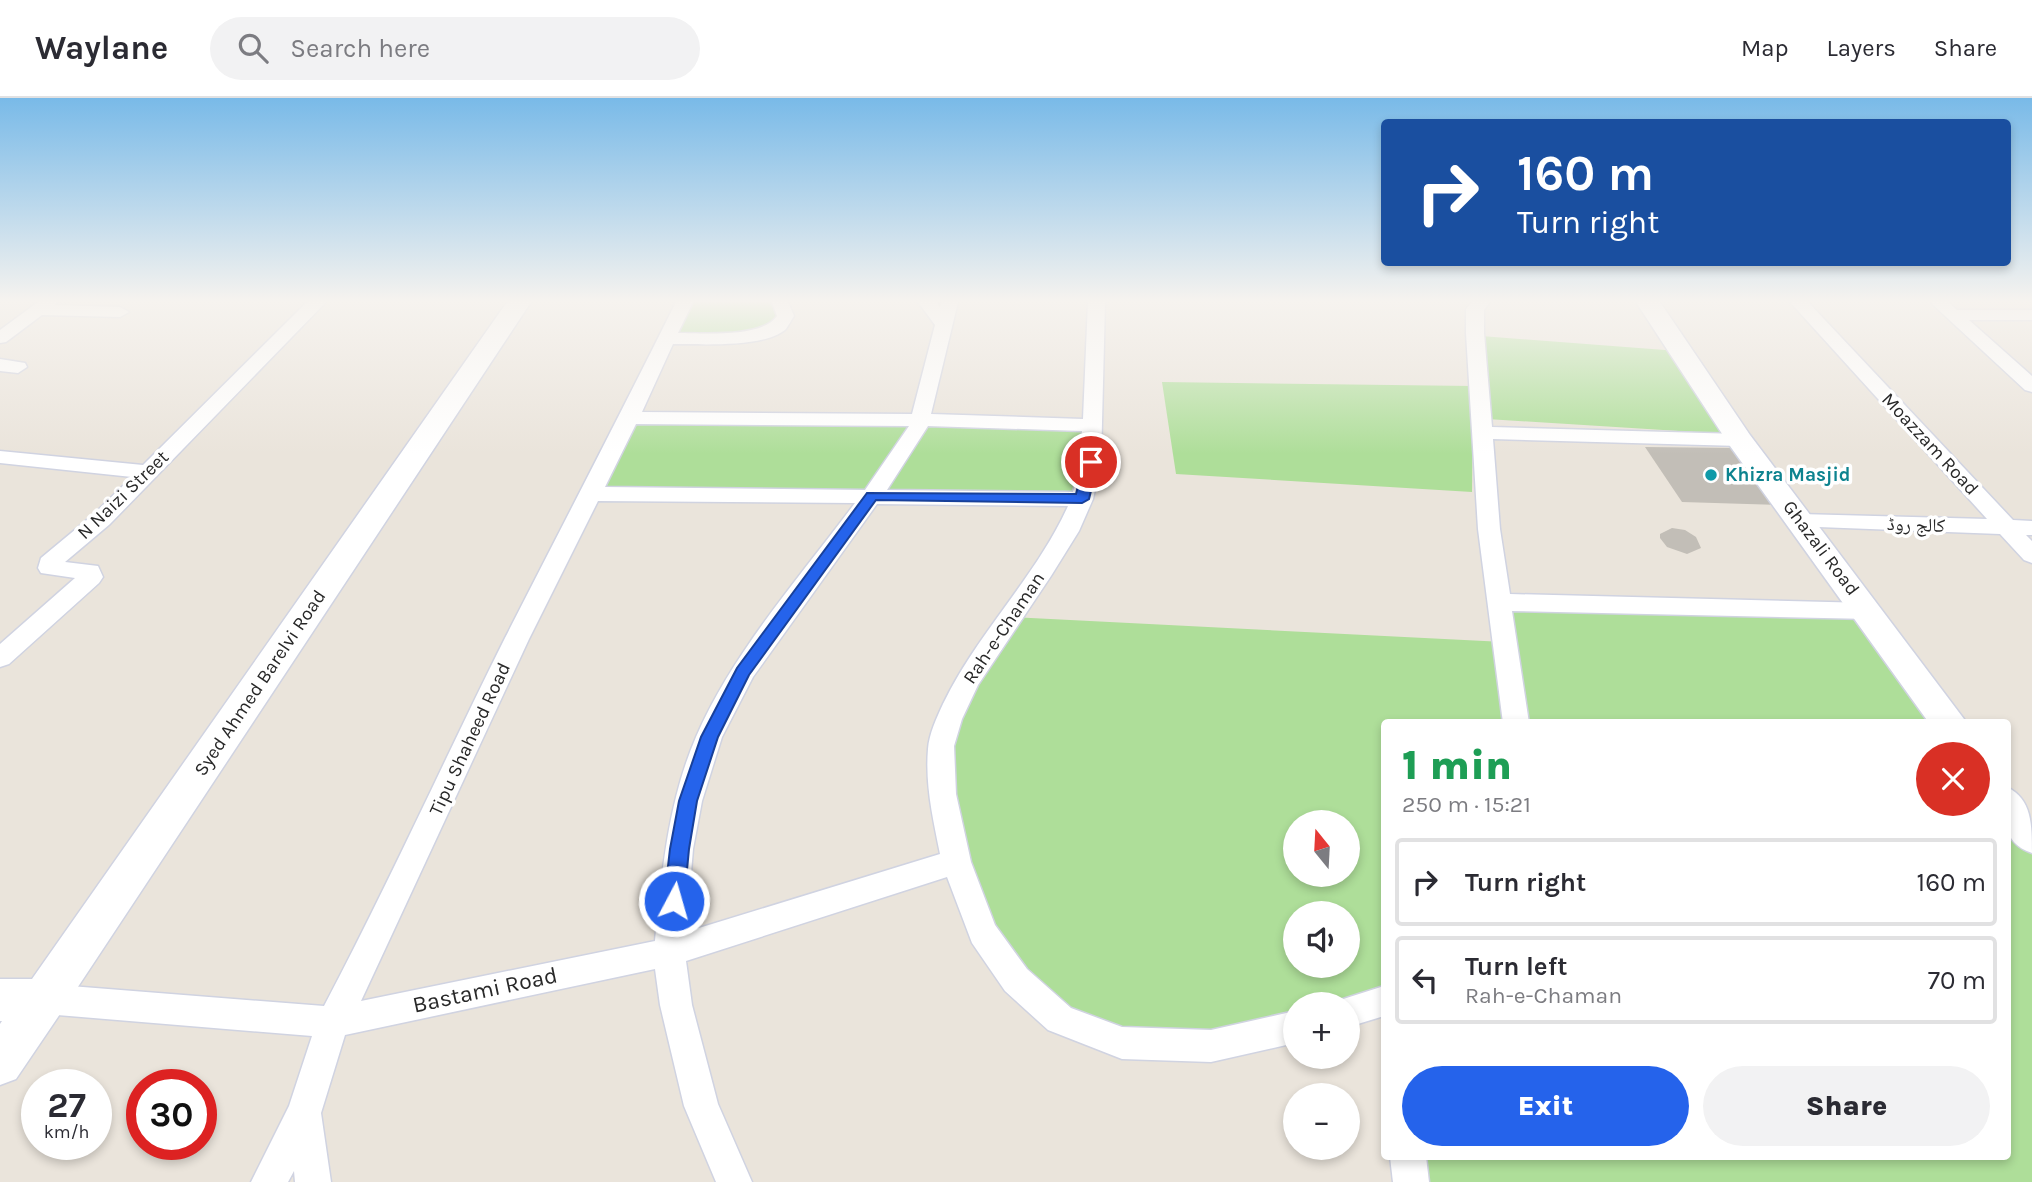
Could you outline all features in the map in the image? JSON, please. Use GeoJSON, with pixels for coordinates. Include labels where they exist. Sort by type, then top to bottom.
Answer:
{"type":"FeatureCollection","features":[{"type":"Feature","properties":{"kind":"main road","name":"Syed Ahmed Barelvi Road"},"geometry":{"type":"LineString","coordinates":[[0,1063],[485,353]]}},
{"type":"Feature","properties":{"kind":"main road","name":"Ghazali Road"},"geometry":{"type":"LineString","coordinates":[[1682,353],[1740,440],[1869,611],[1946,719]]}},
{"type":"Feature","properties":{"kind":"main road"},"geometry":{"type":"LineString","coordinates":[[2011,809],[2032,838]]}},
{"type":"Feature","properties":{"kind":"main road","name":"Bastami Road"},"geometry":{"type":"LineString","coordinates":[[0,1000],[45,999]]}},
{"type":"Feature","properties":{"kind":"street","name":"N Naizi Street"},"geometry":{"type":"LineString","coordinates":[[0,658],[91,577],[90,572],[49,568],[49,563],[102,519],[267,353]]}},
{"type":"Feature","properties":{"kind":"street","name":"Tipu Shaheed Road"},"geometry":{"type":"LineString","coordinates":[[268,1182],[304,1113],[333,1021],[383,925],[517,639],[660,353]]}},
{"type":"Feature","properties":{"kind":"street"},"geometry":{"type":"LineString","coordinates":[[734,1182],[701,1106],[676,1005],[669,953],[679,849],[688,801],[709,737],[743,672],[872,496],[918,428],[937,353]]}},
{"type":"Feature","properties":{"kind":"street","name":"Rah-e-Chaman"},"geometry":{"type":"LineString","coordinates":[[1094,353],[1091,462],[1082,499],[1068,531],[967,681],[949,719],[941,746],[942,794],[962,884],[983,933],[1016,980],[1060,1018],[1122,1043],[1211,1046],[1283,1030]]}},
{"type":"Feature","properties":{"kind":"street"},"geometry":{"type":"LineString","coordinates":[[1475,353],[1489,529],[1515,719]]}},
{"type":"Feature","properties":{"kind":"street","name":"Moazzam Road"},"geometry":{"type":"LineString","coordinates":[[1846,353],[2032,555]]}},
{"type":"Feature","properties":{"kind":"street"},"geometry":{"type":"LineString","coordinates":[[1994,353],[2032,386]]}},
{"type":"Feature","properties":{"kind":"street"},"geometry":{"type":"LineString","coordinates":[[629,418],[920,420],[1090,425]]}},
{"type":"Feature","properties":{"kind":"street"},"geometry":{"type":"LineString","coordinates":[[1481,433],[1740,440]]}},
{"type":"Feature","properties":{"kind":"street"},"geometry":{"type":"LineString","coordinates":[[0,457],[148,472]]}},
{"type":"Feature","properties":{"kind":"street"},"geometry":{"type":"LineString","coordinates":[[590,494],[1082,499]]}},
{"type":"Feature","properties":{"kind":"street","name":"کالج روڈ"},"geometry":{"type":"LineString","coordinates":[[1800,521],[2032,528]]}},
{"type":"Feature","properties":{"kind":"street"},"geometry":{"type":"LineString","coordinates":[[1499,602],[1869,611]]}},
{"type":"Feature","properties":{"kind":"street","name":"Bastami Road"},"geometry":{"type":"LineString","coordinates":[[45,999],[333,1021],[669,953],[956,862]]}},
{"type":"Feature","properties":{"kind":"street"},"geometry":{"type":"LineString","coordinates":[[1360,1008],[1381,1002]]}},
{"type":"Feature","properties":{"kind":"street"},"geometry":{"type":"LineString","coordinates":[[304,1113],[313,1182]]}},
{"type":"Feature","properties":{"kind":"street"},"geometry":{"type":"LineString","coordinates":[[1408,1160],[1411,1182]]}},
{"type":"Feature","properties":{"kind":"green space"},"geometry":{"type":"Polygon","coordinates":[[[1482,353],[1679,353],[1727,434],[1487,419],[1482,353]]]}},
{"type":"Feature","properties":{"kind":"green space"},"geometry":{"type":"Polygon","coordinates":[[[1162,382],[1473,386],[1472,492],[1176,474],[1162,382]]]}},
{"type":"Feature","properties":{"kind":"green space"},"geometry":{"type":"Polygon","coordinates":[[[629,418],[1090,425],[1072,502],[591,494],[629,418]]]}},
{"type":"Feature","properties":{"kind":"green space"},"geometry":{"type":"Polygon","coordinates":[[[1498,595],[1866,606],[1947,719],[1381,719],[1381,995],[1360,1006],[1360,992],[1283,992],[1283,1028],[1132,1036],[1069,1012],[1019,974],[988,928],[942,754],[1009,617],[1504,642],[1498,595]]]}},
{"type":"Feature","properties":{"kind":"green space"},"geometry":{"type":"Polygon","coordinates":[[[2011,809],[2032,838],[2032,1182],[1424,1182],[1421,1160],[2011,1160],[2011,809]]]}},
{"type":"Feature","properties":{"kind":"building","name":"Khizra Masjid"},"geometry":{"type":"Polygon","coordinates":[[[1645,447],[1736,448],[1782,505],[1682,502],[1645,447]]]}},
{"type":"Feature","properties":{"kind":"building"},"geometry":{"type":"Polygon","coordinates":[[[1672,528],[1685,530],[1696,537],[1701,548],[1687,554],[1667,547],[1660,534],[1672,528]]]}},
{"type":"Feature","properties":{"kind":"place","name":"Khizra Masjid"},"geometry":{"type":"Point","coordinates":[1711,475]}},
{"type":"Feature","properties":{"kind":"route"},"geometry":{"type":"LineString","coordinates":[[674,901],[679,849],[688,801],[709,737],[743,672],[872,496],[1082,499],[1091,462]]}}]}
